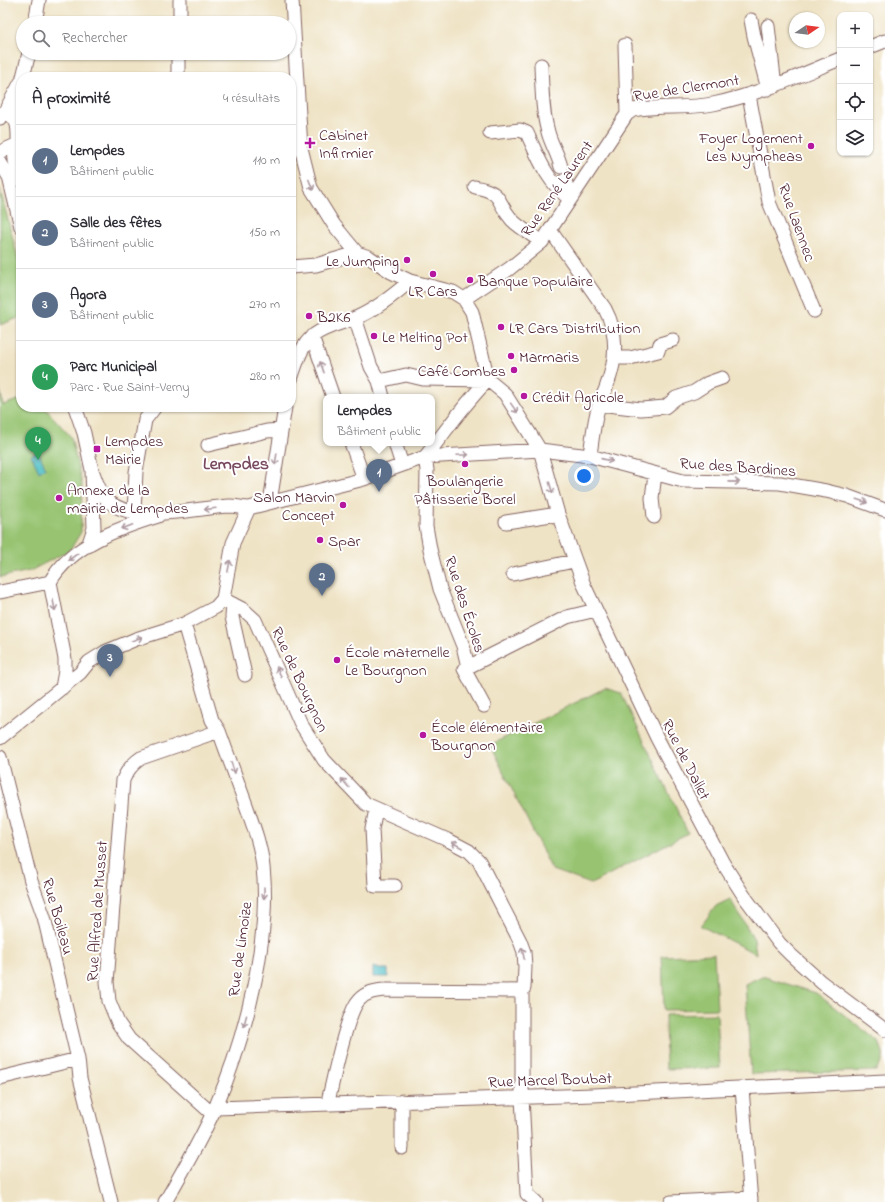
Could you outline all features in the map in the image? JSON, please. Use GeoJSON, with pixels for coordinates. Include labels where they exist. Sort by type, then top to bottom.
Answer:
{"type":"FeatureCollection","features":[{"type":"Feature","properties":{"kind":"street"},"geometry":{"type":"LineString","coordinates":[[36,16],[39,0]]}},
{"type":"Feature","properties":{"kind":"street"},"geometry":{"type":"LineString","coordinates":[[180,0],[180,16]]}},
{"type":"Feature","properties":{"kind":"street"},"geometry":{"type":"LineString","coordinates":[[292,0],[292,16]]}},
{"type":"Feature","properties":{"kind":"street"},"geometry":{"type":"LineString","coordinates":[[751,20],[754,36],[771,87]]}},
{"type":"Feature","properties":{"kind":"street"},"geometry":{"type":"LineString","coordinates":[[768,26],[771,87]]}},
{"type":"Feature","properties":{"kind":"street"},"geometry":{"type":"LineString","coordinates":[[873,46],[885,41]]}},
{"type":"Feature","properties":{"kind":"street"},"geometry":{"type":"LineString","coordinates":[[625,45],[627,114]]}},
{"type":"Feature","properties":{"kind":"street"},"geometry":{"type":"LineString","coordinates":[[24,72],[27,60]]}},
{"type":"Feature","properties":{"kind":"street"},"geometry":{"type":"LineString","coordinates":[[178,60],[178,72]]}},
{"type":"Feature","properties":{"kind":"street"},"geometry":{"type":"LineString","coordinates":[[293,60],[293,72]]}},
{"type":"Feature","properties":{"kind":"street","name":"Rue de Clermont"},"geometry":{"type":"LineString","coordinates":[[627,114],[633,110],[641,108],[710,104],[750,95],[837,60]]}},
{"type":"Feature","properties":{"kind":"street"},"geometry":{"type":"LineString","coordinates":[[542,65],[548,134],[558,153],[561,167]]}},
{"type":"Feature","properties":{"kind":"street"},"geometry":{"type":"LineString","coordinates":[[2,114],[16,90]]}},
{"type":"Feature","properties":{"kind":"street","name":"Rue Laennec"},"geometry":{"type":"LineString","coordinates":[[750,95],[769,202],[814,311]]}},
{"type":"Feature","properties":{"kind":"street"},"geometry":{"type":"LineString","coordinates":[[2,114],[10,114],[16,120]]}},
{"type":"Feature","properties":{"kind":"street","name":"Rue René Laurent"},"geometry":{"type":"LineString","coordinates":[[464,299],[509,269],[542,242],[627,114]]}},
{"type":"Feature","properties":{"kind":"street"},"geometry":{"type":"LineString","coordinates":[[490,132],[520,130],[527,133],[549,179],[570,199]]}},
{"type":"Feature","properties":{"kind":"street"},"geometry":{"type":"LineString","coordinates":[[0,152],[16,146]]}},
{"type":"Feature","properties":{"kind":"street"},"geometry":{"type":"LineString","coordinates":[[296,148],[311,188],[334,225],[357,253],[369,257],[392,272],[410,281],[453,292],[464,299],[472,312],[488,380]]}},
{"type":"Feature","properties":{"kind":"street"},"geometry":{"type":"LineString","coordinates":[[0,162],[9,177],[16,206]]}},
{"type":"Feature","properties":{"kind":"street"},"geometry":{"type":"LineString","coordinates":[[565,180],[570,199]]}},
{"type":"Feature","properties":{"kind":"street"},"geometry":{"type":"LineString","coordinates":[[475,187],[495,193],[512,219],[542,242]]}},
{"type":"Feature","properties":{"kind":"street"},"geometry":{"type":"LineString","coordinates":[[550,230],[605,309],[612,322],[615,338],[615,358],[607,386],[599,404],[590,456]]}},
{"type":"Feature","properties":{"kind":"street"},"geometry":{"type":"LineString","coordinates":[[296,266],[316,265],[357,253]]}},
{"type":"Feature","properties":{"kind":"street"},"geometry":{"type":"LineString","coordinates":[[296,366],[312,336],[324,329],[353,319],[383,304],[410,281]]}},
{"type":"Feature","properties":{"kind":"street"},"geometry":{"type":"LineString","coordinates":[[353,319],[371,367],[379,381],[382,394]]}},
{"type":"Feature","properties":{"kind":"street"},"geometry":{"type":"LineString","coordinates":[[312,336],[332,394]]}},
{"type":"Feature","properties":{"kind":"street"},"geometry":{"type":"LineString","coordinates":[[615,358],[630,358],[658,350],[660,344],[673,340]]}},
{"type":"Feature","properties":{"kind":"street"},"geometry":{"type":"LineString","coordinates":[[379,381],[406,375],[423,379],[488,380]]}},
{"type":"Feature","properties":{"kind":"street"},"geometry":{"type":"LineString","coordinates":[[599,404],[641,408],[665,407],[676,398],[694,392],[708,383],[722,378]]}},
{"type":"Feature","properties":{"kind":"street"},"geometry":{"type":"LineString","coordinates":[[435,444],[451,426],[473,395],[488,380]]}},
{"type":"Feature","properties":{"kind":"street","name":"Rue de Dallet"},"geometry":{"type":"LineString","coordinates":[[488,380],[505,394],[540,450],[558,514],[574,561],[657,738],[723,863],[744,896],[779,943],[821,982],[885,1030]]}},
{"type":"Feature","properties":{"kind":"street"},"geometry":{"type":"LineString","coordinates":[[77,412],[84,433],[92,470],[94,528],[88,546]]}},
{"type":"Feature","properties":{"kind":"street"},"geometry":{"type":"LineString","coordinates":[[134,512],[136,472],[145,420],[151,412]]}},
{"type":"Feature","properties":{"kind":"street"},"geometry":{"type":"LineString","coordinates":[[270,502],[284,412]]}},
{"type":"Feature","properties":{"kind":"street"},"geometry":{"type":"LineString","coordinates":[[208,445],[267,431],[281,430]]}},
{"type":"Feature","properties":{"kind":"street"},"geometry":{"type":"LineString","coordinates":[[351,446],[364,479]]}},
{"type":"Feature","properties":{"kind":"street"},"geometry":{"type":"LineString","coordinates":[[396,446],[402,465]]}},
{"type":"Feature","properties":{"kind":"street"},"geometry":{"type":"LineString","coordinates":[[62,688],[65,671],[64,660],[50,582],[58,569],[88,546],[110,534],[164,515],[231,506],[249,508],[364,479],[424,457],[434,446]]}},
{"type":"Feature","properties":{"kind":"street","name":"Rue des Bardines"},"geometry":{"type":"LineString","coordinates":[[424,457],[540,450],[590,456],[683,481],[780,484],[847,496],[885,510]]}},
{"type":"Feature","properties":{"kind":"street","name":"Rue des Écoles"},"geometry":{"type":"LineString","coordinates":[[424,457],[427,470],[426,526],[430,549],[440,589],[463,646],[468,667],[464,668],[484,706]]}},
{"type":"Feature","properties":{"kind":"street"},"geometry":{"type":"LineString","coordinates":[[92,470],[103,495],[112,503],[134,512],[164,515]]}},
{"type":"Feature","properties":{"kind":"street"},"geometry":{"type":"LineString","coordinates":[[654,517],[652,498],[655,474]]}},
{"type":"Feature","properties":{"kind":"street"},"geometry":{"type":"LineString","coordinates":[[245,676],[228,602],[233,543],[249,508]]}},
{"type":"Feature","properties":{"kind":"street"},"geometry":{"type":"LineString","coordinates":[[506,522],[558,514]]}},
{"type":"Feature","properties":{"kind":"street"},"geometry":{"type":"LineString","coordinates":[[513,574],[574,561]]}},
{"type":"Feature","properties":{"kind":"street"},"geometry":{"type":"LineString","coordinates":[[0,592],[50,582]]}},
{"type":"Feature","properties":{"kind":"street"},"geometry":{"type":"LineString","coordinates":[[2,731],[62,688],[80,673],[89,662],[105,652],[136,639],[184,624],[228,602]]}},
{"type":"Feature","properties":{"kind":"street","name":"Rue de Bourgnon"},"geometry":{"type":"LineString","coordinates":[[228,602],[244,610],[255,620],[301,724],[313,744],[353,792],[366,804],[450,841],[468,851],[479,861],[524,952],[525,983],[522,991],[522,1097],[527,1194],[536,1202]]}},
{"type":"Feature","properties":{"kind":"street"},"geometry":{"type":"LineString","coordinates":[[468,667],[567,617],[596,610]]}},
{"type":"Feature","properties":{"kind":"street","name":"Rue de Limoize"},"geometry":{"type":"LineString","coordinates":[[165,1202],[214,1110],[226,1082],[245,1019],[260,944],[264,894],[263,866],[259,844],[219,731],[212,720],[184,624]]}},
{"type":"Feature","properties":{"kind":"street"},"geometry":{"type":"LineString","coordinates":[[64,660],[76,663],[89,662]]}},
{"type":"Feature","properties":{"kind":"street","name":"Rue Alfred de Musset"},"geometry":{"type":"LineString","coordinates":[[214,1110],[208,1110],[129,1039],[118,1024],[107,992],[106,982],[123,780],[126,772],[132,764],[141,758],[219,731]]}},
{"type":"Feature","properties":{"kind":"street","name":"Rue Boileau"},"geometry":{"type":"LineString","coordinates":[[0,756],[31,881],[44,917],[78,1059],[80,1078],[111,1202]]}},
{"type":"Feature","properties":{"kind":"street"},"geometry":{"type":"LineString","coordinates":[[376,809],[372,830],[375,886],[395,886]]}},
{"type":"Feature","properties":{"kind":"street"},"geometry":{"type":"LineString","coordinates":[[330,1104],[329,1097],[351,1014],[359,999],[365,995],[384,990],[522,991]]}},
{"type":"Feature","properties":{"kind":"street"},"geometry":{"type":"LineString","coordinates":[[0,1078],[78,1059]]}},
{"type":"Feature","properties":{"kind":"street","name":"Rue Marcel Boubat"},"geometry":{"type":"LineString","coordinates":[[214,1110],[885,1081]]}},
{"type":"Feature","properties":{"kind":"street"},"geometry":{"type":"LineString","coordinates":[[671,1202],[751,1200],[742,1088]]}},
{"type":"Feature","properties":{"kind":"street"},"geometry":{"type":"LineString","coordinates":[[402,1101],[402,1148]]}},
{"type":"Feature","properties":{"kind":"green space"},"geometry":{"type":"Polygon","coordinates":[[[0,189],[16,251],[16,319],[0,325],[0,189]]]}},
{"type":"Feature","properties":{"kind":"green space"},"geometry":{"type":"Polygon","coordinates":[[[0,389],[3,405],[16,401],[16,412],[48,412],[71,437],[82,484],[81,532],[70,550],[30,571],[0,577],[0,389]]]}},
{"type":"Feature","properties":{"kind":"green space"},"geometry":{"type":"Polygon","coordinates":[[[605,688],[621,693],[688,833],[591,884],[552,870],[490,745],[605,688]]]}},
{"type":"Feature","properties":{"kind":"green space"},"geometry":{"type":"Polygon","coordinates":[[[730,899],[754,939],[756,954],[701,926],[716,906],[730,899]]]}},
{"type":"Feature","properties":{"kind":"green space"},"geometry":{"type":"Polygon","coordinates":[[[714,954],[717,1009],[664,1010],[662,956],[714,954]]]}},
{"type":"Feature","properties":{"kind":"green space"},"geometry":{"type":"Polygon","coordinates":[[[762,976],[816,993],[879,1042],[883,1057],[876,1071],[751,1074],[745,984],[762,976]]]}},
{"type":"Feature","properties":{"kind":"green space"},"geometry":{"type":"Polygon","coordinates":[[[717,1014],[720,1068],[666,1069],[665,1015],[717,1014]]]}},
{"type":"Feature","properties":{"kind":"water"},"geometry":{"type":"Polygon","coordinates":[[[38,452],[46,468],[39,472],[31,455],[38,452]]]}},
{"type":"Feature","properties":{"kind":"water"},"geometry":{"type":"Polygon","coordinates":[[[373,967],[377,967],[378,969],[388,969],[388,977],[373,977],[373,967]]]}},
{"type":"Feature","properties":{"kind":"place","name":"Cabinet Infirmier"},"geometry":{"type":"Point","coordinates":[310,143]}},
{"type":"Feature","properties":{"kind":"place","name":"Foyer Logement Les Nympheas"},"geometry":{"type":"Point","coordinates":[811,146]}},
{"type":"Feature","properties":{"kind":"place","name":"Le Jumping"},"geometry":{"type":"Point","coordinates":[407,260]}},
{"type":"Feature","properties":{"kind":"place","name":"LR Cars"},"geometry":{"type":"Point","coordinates":[433,274]}},
{"type":"Feature","properties":{"kind":"place","name":"Banque Populaire"},"geometry":{"type":"Point","coordinates":[470,280]}},
{"type":"Feature","properties":{"kind":"place","name":"B2K6"},"geometry":{"type":"Point","coordinates":[309,316]}},
{"type":"Feature","properties":{"kind":"place","name":"LR Cars Distribution"},"geometry":{"type":"Point","coordinates":[501,327]}},
{"type":"Feature","properties":{"kind":"place","name":"Le Melting Pot"},"geometry":{"type":"Point","coordinates":[374,336]}},
{"type":"Feature","properties":{"kind":"place","name":"Marmaris"},"geometry":{"type":"Point","coordinates":[511,356]}},
{"type":"Feature","properties":{"kind":"place","name":"Café Combes"},"geometry":{"type":"Point","coordinates":[514,370]}},
{"type":"Feature","properties":{"kind":"place","name":"Crédit Agricole"},"geometry":{"type":"Point","coordinates":[524,396]}},
{"type":"Feature","properties":{"kind":"place","name":"Lempdes Mairie"},"geometry":{"type":"Point","coordinates":[97,449]}},
{"type":"Feature","properties":{"kind":"place","name":"Parc Municipal"},"geometry":{"type":"Point","coordinates":[38,460]}},
{"type":"Feature","properties":{"kind":"place","name":"Boulangerie Pâtisserie Borel"},"geometry":{"type":"Point","coordinates":[465,464]}},
{"type":"Feature","properties":{"kind":"place","name":"Lempdes"},"geometry":{"type":"Point","coordinates":[379,492]}},
{"type":"Feature","properties":{"kind":"place","name":"Annexe de la mairie de Lempdes"},"geometry":{"type":"Point","coordinates":[59,498]}},
{"type":"Feature","properties":{"kind":"place","name":"Salon Marvin Concept"},"geometry":{"type":"Point","coordinates":[343,505]}},
{"type":"Feature","properties":{"kind":"place","name":"Spar"},"geometry":{"type":"Point","coordinates":[320,540]}},
{"type":"Feature","properties":{"kind":"place","name":"Salle des fêtes"},"geometry":{"type":"Point","coordinates":[322,596]}},
{"type":"Feature","properties":{"kind":"place","name":"École maternelle Le Bourgnon"},"geometry":{"type":"Point","coordinates":[337,660]}},
{"type":"Feature","properties":{"kind":"place","name":"Agora"},"geometry":{"type":"Point","coordinates":[110,677]}},
{"type":"Feature","properties":{"kind":"place","name":"École élémentaire Bourgnon"},"geometry":{"type":"Point","coordinates":[423,735]}},
{"type":"Feature","properties":{"kind":"district","name":"Lempdes"},"geometry":{"type":"Point","coordinates":[236,463]}}]}
